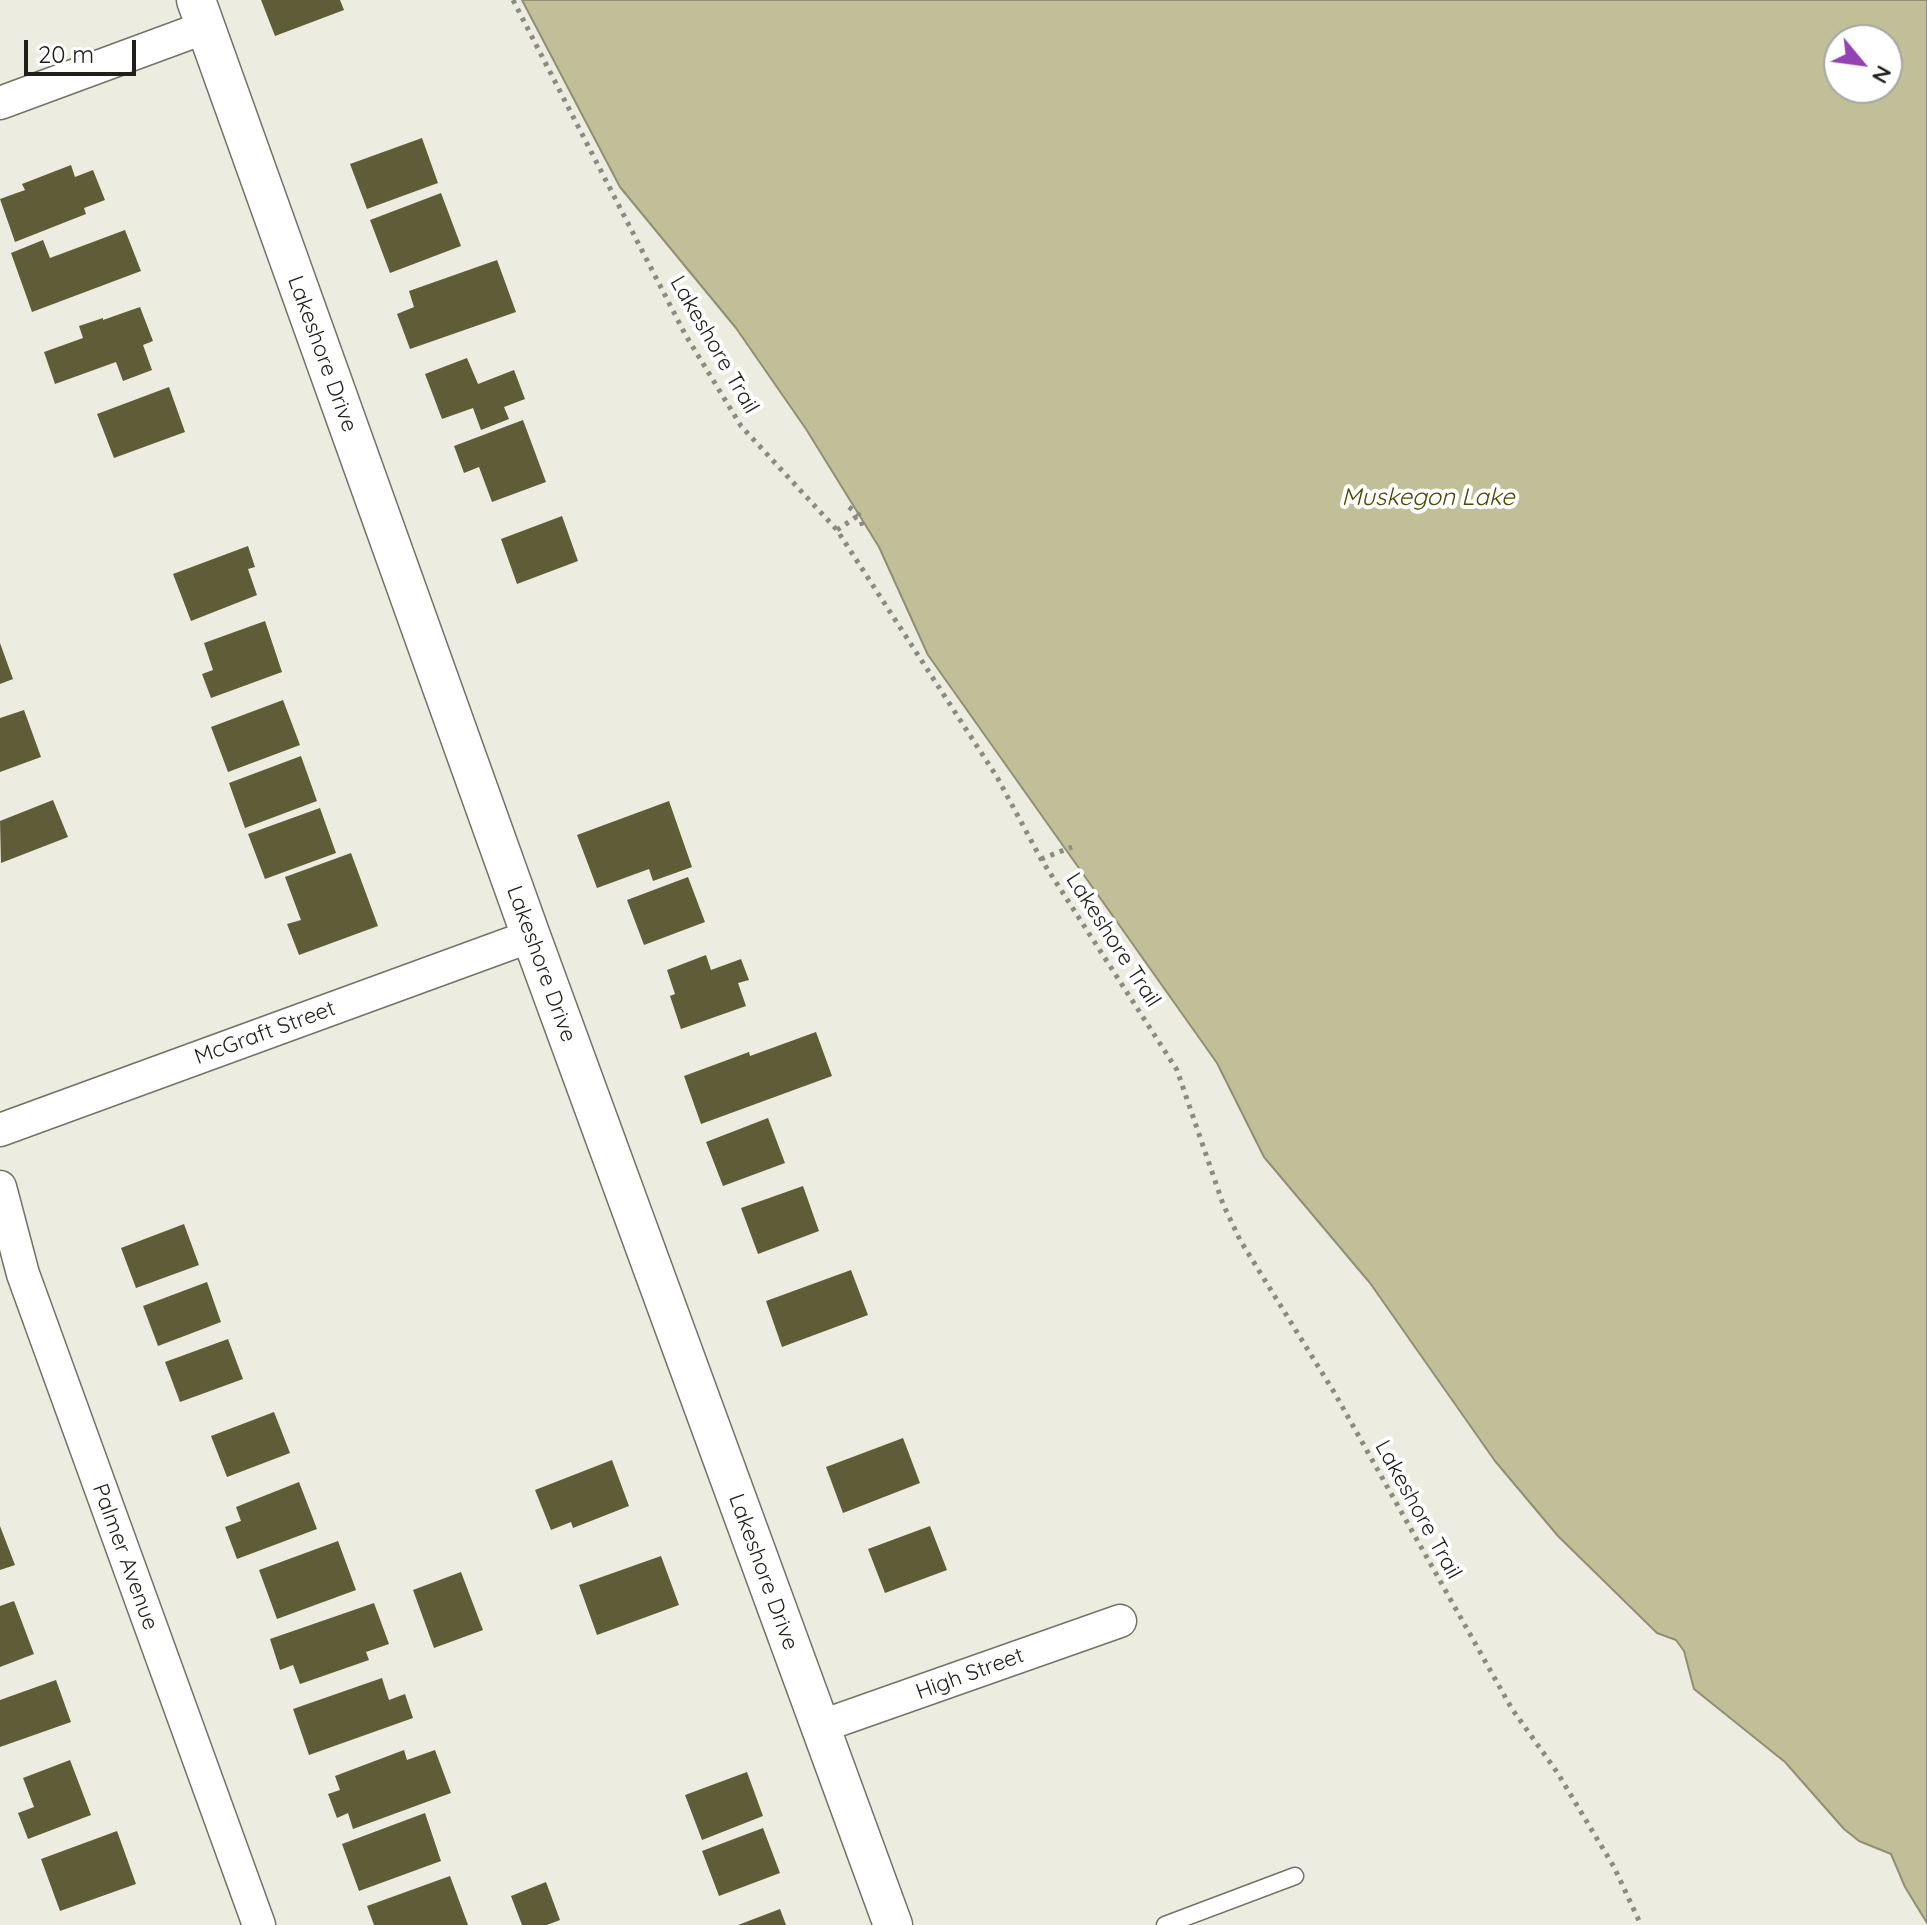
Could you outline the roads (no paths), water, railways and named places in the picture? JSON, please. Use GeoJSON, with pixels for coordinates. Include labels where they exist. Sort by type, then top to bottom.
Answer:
{"type":"FeatureCollection","features":[{"type":"Feature","properties":{"kind":"street"},"geometry":{"type":"LineString","coordinates":[[0,103],[201,14]]}},
{"type":"Feature","properties":{"kind":"street","name":"Lakeshore Drive"},"geometry":{"type":"LineString","coordinates":[[201,14],[531,936],[893,1925]]}},
{"type":"Feature","properties":{"kind":"street","name":"McGraft Street"},"geometry":{"type":"LineString","coordinates":[[0,1130],[531,936]]}},
{"type":"Feature","properties":{"kind":"street","name":"Palmer Avenue"},"geometry":{"type":"LineString","coordinates":[[0,1187],[23,1274],[259,1925]]}},
{"type":"Feature","properties":{"kind":"street","name":"High Street"},"geometry":{"type":"LineString","coordinates":[[819,1727],[1120,1621]]}},
{"type":"Feature","properties":{"kind":"lane"},"geometry":{"type":"LineString","coordinates":[[1165,1925],[1295,1876]]}},
{"type":"Feature","properties":{"kind":"water","name":"Muskegon Lake"},"geometry":{"type":"Polygon","coordinates":[[[522,0],[1927,0],[1927,1923],[1905,1887],[1891,1854],[1859,1841],[1844,1829],[1785,1762],[1694,1689],[1684,1651],[1676,1640],[1657,1633],[1558,1536],[1495,1461],[1370,1283],[1264,1157],[1217,1063],[928,655],[879,547],[806,429],[736,328],[620,187],[522,0]]]}}]}
